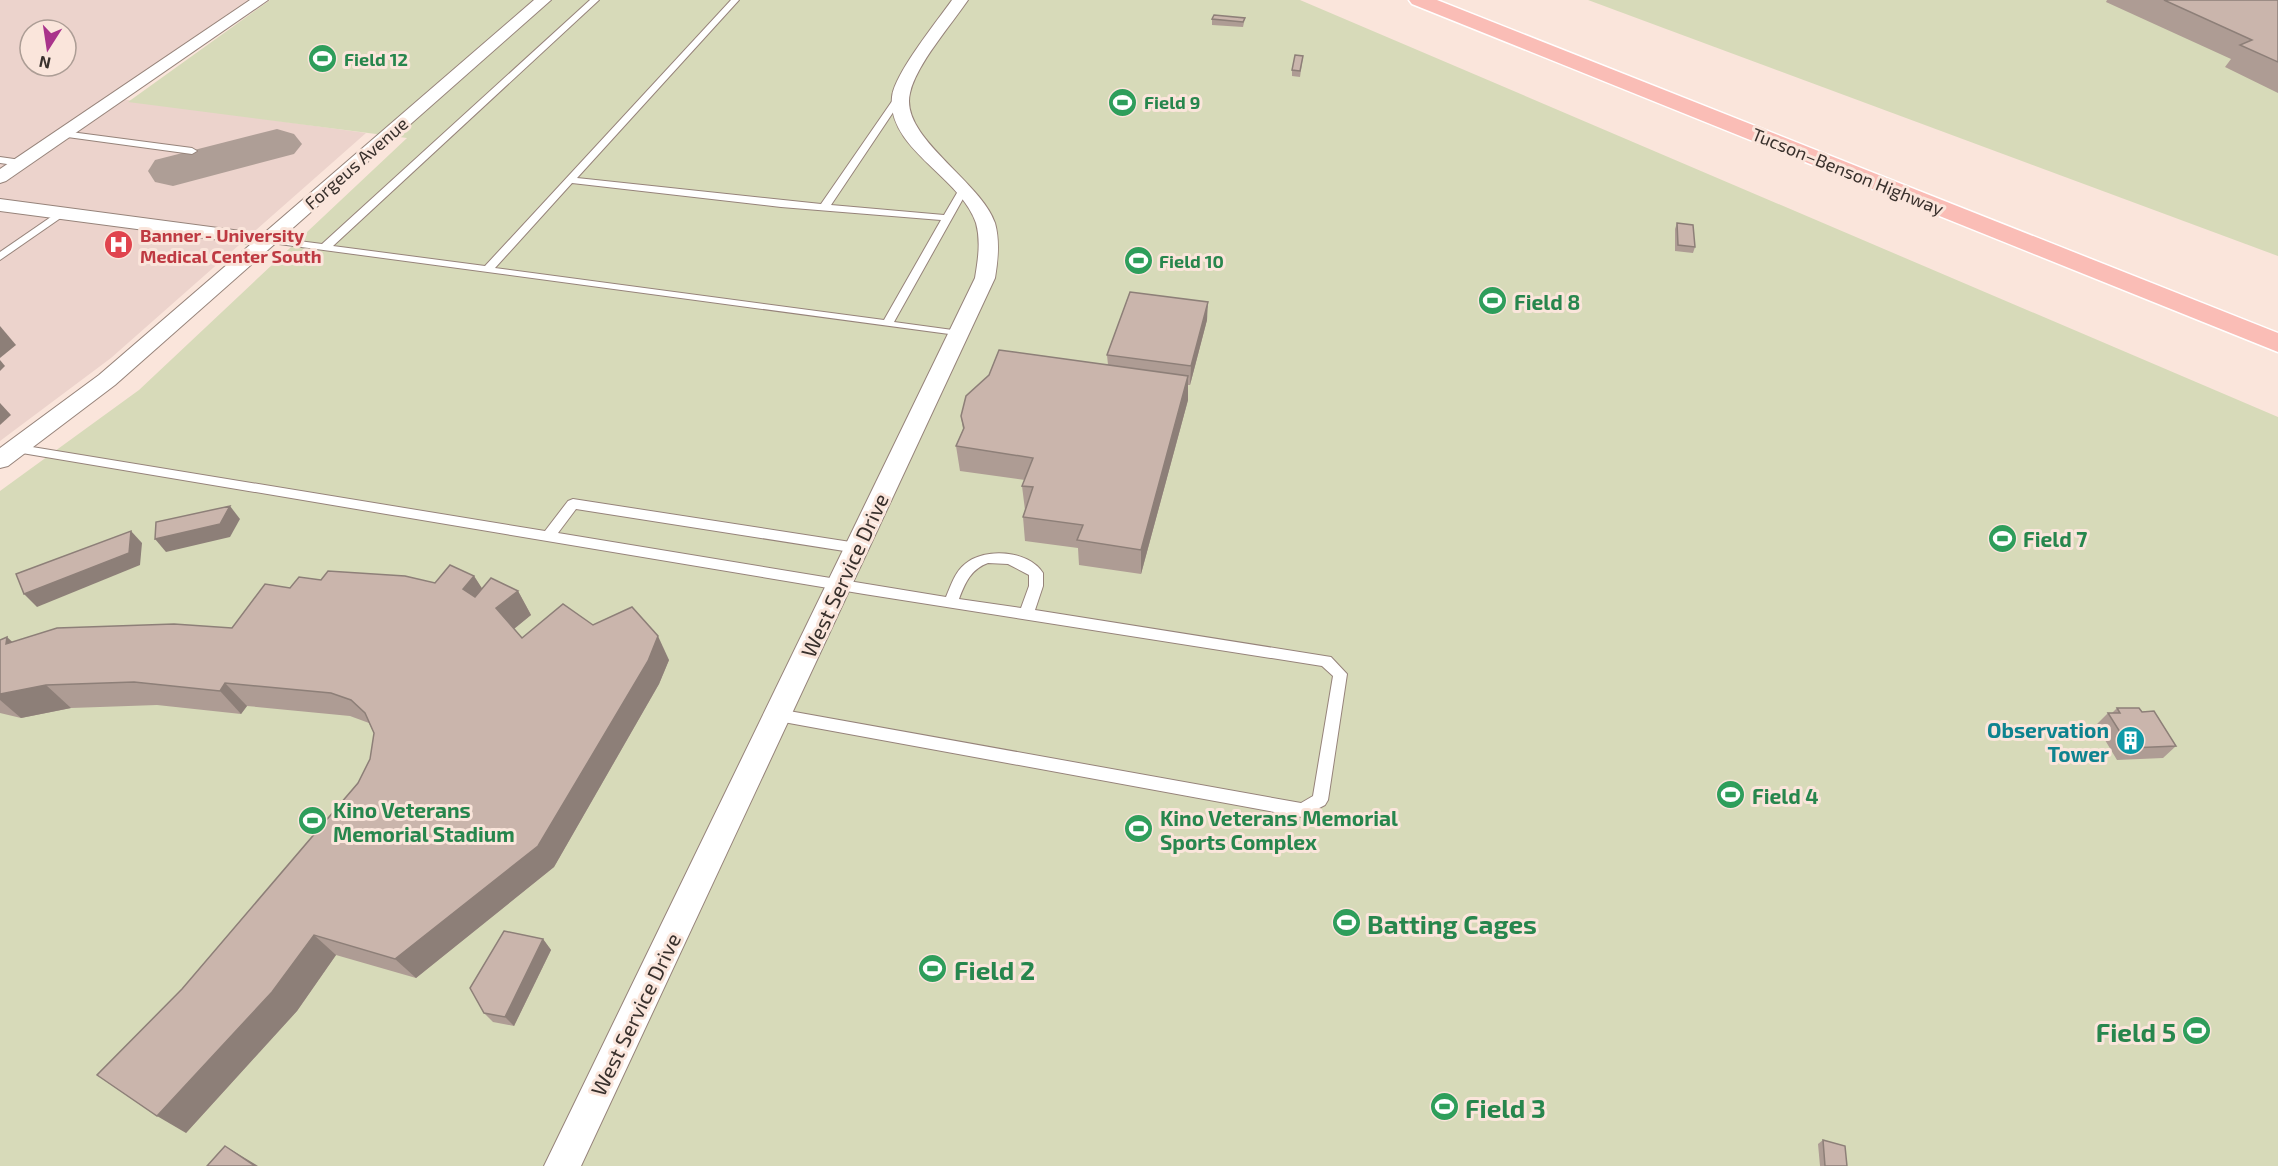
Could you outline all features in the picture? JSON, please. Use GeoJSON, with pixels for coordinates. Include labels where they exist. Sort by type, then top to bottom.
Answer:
{"type":"FeatureCollection","features":[{"type":"Feature","properties":{"kind":"highway","name":"Tucson–Benson Highway"},"geometry":{"type":"LineString","coordinates":[[1419,0],[2278,343]]}},
{"type":"Feature","properties":{"kind":"highway","name":"Tucson–Benson Highway"},"geometry":{"type":"LineString","coordinates":[[1458,0],[2278,321]]}},
{"type":"Feature","properties":{"kind":"street"},"geometry":{"type":"LineString","coordinates":[[0,177],[260,0]]}},
{"type":"Feature","properties":{"kind":"street","name":"Forgeus Avenue"},"geometry":{"type":"LineString","coordinates":[[7,454],[106,380],[543,0]]}},
{"type":"Feature","properties":{"kind":"street"},"geometry":{"type":"LineString","coordinates":[[900,96],[910,75],[960,0]]}},
{"type":"Feature","properties":{"kind":"street","name":"West Service Drive"},"geometry":{"type":"LineString","coordinates":[[562,1166],[985,278],[989,248],[985,222],[973,198],[917,144],[905,117],[900,96]]}},
{"type":"Feature","properties":{"kind":"street"},"geometry":{"type":"LineString","coordinates":[[0,205],[268,240]]}},
{"type":"Feature","properties":{"kind":"lane"},"geometry":{"type":"LineString","coordinates":[[324,248],[595,0]]}},
{"type":"Feature","properties":{"kind":"lane"},"geometry":{"type":"LineString","coordinates":[[487,270],[735,0]]}},
{"type":"Feature","properties":{"kind":"lane"},"geometry":{"type":"LineString","coordinates":[[824,208],[900,96]]}},
{"type":"Feature","properties":{"kind":"lane"},"geometry":{"type":"LineString","coordinates":[[63,134],[192,151]]}},
{"type":"Feature","properties":{"kind":"lane"},"geometry":{"type":"LineString","coordinates":[[0,160],[21,163]]}},
{"type":"Feature","properties":{"kind":"lane"},"geometry":{"type":"LineString","coordinates":[[569,180],[824,208],[948,218]]}},
{"type":"Feature","properties":{"kind":"lane"},"geometry":{"type":"LineString","coordinates":[[887,324],[964,188]]}},
{"type":"Feature","properties":{"kind":"lane"},"geometry":{"type":"LineString","coordinates":[[0,257],[61,213]]}},
{"type":"Feature","properties":{"kind":"lane"},"geometry":{"type":"LineString","coordinates":[[268,240],[960,334]]}},
{"type":"Feature","properties":{"kind":"lane"},"geometry":{"type":"LineString","coordinates":[[7,454],[548,537],[1326,661],[1340,674],[1320,800],[1302,810],[778,715]]}},
{"type":"Feature","properties":{"kind":"lane"},"geometry":{"type":"LineString","coordinates":[[548,537],[573,504],[856,548]]}},
{"type":"Feature","properties":{"kind":"lane"},"geometry":{"type":"LineString","coordinates":[[951,602],[962,576],[975,563],[990,558],[1007,558],[1023,562],[1036,573],[1036,586],[1026,615]]}},
{"type":"Feature","properties":{"kind":"shaded area","name":"Banner - University Medical Center South"},"geometry":{"type":"Polygon","coordinates":[[[0,0],[248,0],[106,97],[366,133],[111,358],[0,441],[0,0]]]}},
{"type":"Feature","properties":{"kind":"green space","name":"Kino Veterans Memorial Sports Complex"},"geometry":{"type":"Polygon","coordinates":[[[270,0],[1300,0],[2278,417],[2278,1166],[0,1166],[0,491],[139,390],[407,138],[128,102],[270,0]]]}},
{"type":"Feature","properties":{"kind":"green space"},"geometry":{"type":"Polygon","coordinates":[[[1588,0],[2278,0],[2278,256],[1588,0]]]}},
{"type":"Feature","properties":{"kind":"building"},"geometry":{"type":"Polygon","coordinates":[[[2164,0],[2278,0],[2278,62],[2240,45],[2252,40],[2164,0]]]}},
{"type":"Feature","properties":{"kind":"building"},"geometry":{"type":"Polygon","coordinates":[[[1214,15],[1245,18],[1243,22],[1212,19],[1214,15]]]}},
{"type":"Feature","properties":{"kind":"building"},"geometry":{"type":"Polygon","coordinates":[[[1295,55],[1303,56],[1300,71],[1292,70],[1295,55]]]}},
{"type":"Feature","properties":{"kind":"building"},"geometry":{"type":"Polygon","coordinates":[[[1677,223],[1693,225],[1695,247],[1678,245],[1677,223]]]}},
{"type":"Feature","properties":{"kind":"building"},"geometry":{"type":"Polygon","coordinates":[[[1130,292],[1208,302],[1191,366],[1107,355],[1130,292]]]}},
{"type":"Feature","properties":{"kind":"building"},"geometry":{"type":"Polygon","coordinates":[[[999,350],[1188,376],[1141,550],[1077,540],[1083,525],[1023,517],[1033,487],[1022,486],[1033,458],[956,446],[964,428],[961,416],[966,396],[989,375],[999,350]]]}},
{"type":"Feature","properties":{"kind":"building"},"geometry":{"type":"Polygon","coordinates":[[[230,506],[220,524],[155,539],[156,522],[230,506]]]}},
{"type":"Feature","properties":{"kind":"building"},"geometry":{"type":"Polygon","coordinates":[[[131,531],[129,553],[24,594],[16,574],[131,531]]]}},
{"type":"Feature","properties":{"kind":"building"},"geometry":{"type":"Polygon","coordinates":[[[450,565],[474,576],[463,589],[475,597],[491,578],[518,591],[496,608],[522,638],[563,604],[593,625],[632,607],[658,636],[648,661],[538,846],[395,959],[314,935],[272,992],[157,1116],[97,1075],[182,989],[358,783],[370,759],[374,733],[365,713],[351,700],[331,693],[225,683],[220,691],[134,682],[46,685],[0,694],[0,640],[7,637],[6,644],[57,628],[174,624],[232,628],[265,584],[290,588],[299,577],[321,580],[328,571],[405,576],[435,583],[450,565]]]}},
{"type":"Feature","properties":{"kind":"building"},"geometry":{"type":"Polygon","coordinates":[[[2117,708],[2139,708],[2142,712],[2154,711],[2176,746],[2130,748],[2108,713],[2120,713],[2117,708]]]}},
{"type":"Feature","properties":{"kind":"building"},"geometry":{"type":"Polygon","coordinates":[[[504,931],[543,939],[505,1017],[484,1013],[470,988],[504,931]]]}},
{"type":"Feature","properties":{"kind":"building"},"geometry":{"type":"Polygon","coordinates":[[[1823,1140],[1845,1146],[1847,1166],[1825,1166],[1823,1140]]]}},
{"type":"Feature","properties":{"kind":"building"},"geometry":{"type":"Polygon","coordinates":[[[225,1146],[255,1166],[207,1166],[225,1146]]]}},
{"type":"Feature","properties":{"kind":"taxiway"},"geometry":{"type":"LineString","coordinates":[[173,171],[277,144]]}},
{"type":"Feature","properties":{"kind":"place","name":"Field 12"},"geometry":{"type":"Point","coordinates":[323,59]}},
{"type":"Feature","properties":{"kind":"place","name":"Field 9"},"geometry":{"type":"Point","coordinates":[1123,102]}},
{"type":"Feature","properties":{"kind":"place","name":"Banner - University Medical Center South"},"geometry":{"type":"Point","coordinates":[119,245]}},
{"type":"Feature","properties":{"kind":"place","name":"Field 10"},"geometry":{"type":"Point","coordinates":[1138,261]}},
{"type":"Feature","properties":{"kind":"place","name":"Field 8"},"geometry":{"type":"Point","coordinates":[1493,301]}},
{"type":"Feature","properties":{"kind":"place","name":"Field 7"},"geometry":{"type":"Point","coordinates":[2002,538]}},
{"type":"Feature","properties":{"kind":"place","name":"Observation Tower"},"geometry":{"type":"Point","coordinates":[2130,741]}},
{"type":"Feature","properties":{"kind":"place","name":"Field 4"},"geometry":{"type":"Point","coordinates":[1731,795]}},
{"type":"Feature","properties":{"kind":"place","name":"Kino Veterans Memorial Stadium"},"geometry":{"type":"Point","coordinates":[312,821]}},
{"type":"Feature","properties":{"kind":"place","name":"Kino Veterans Memorial Sports Complex"},"geometry":{"type":"Point","coordinates":[1139,829]}},
{"type":"Feature","properties":{"kind":"place","name":"Batting Cages"},"geometry":{"type":"Point","coordinates":[1346,923]}},
{"type":"Feature","properties":{"kind":"place","name":"Field 2"},"geometry":{"type":"Point","coordinates":[933,969]}},
{"type":"Feature","properties":{"kind":"place","name":"Field 5"},"geometry":{"type":"Point","coordinates":[2197,1031]}},
{"type":"Feature","properties":{"kind":"place","name":"Field 3"},"geometry":{"type":"Point","coordinates":[1444,1107]}}]}
